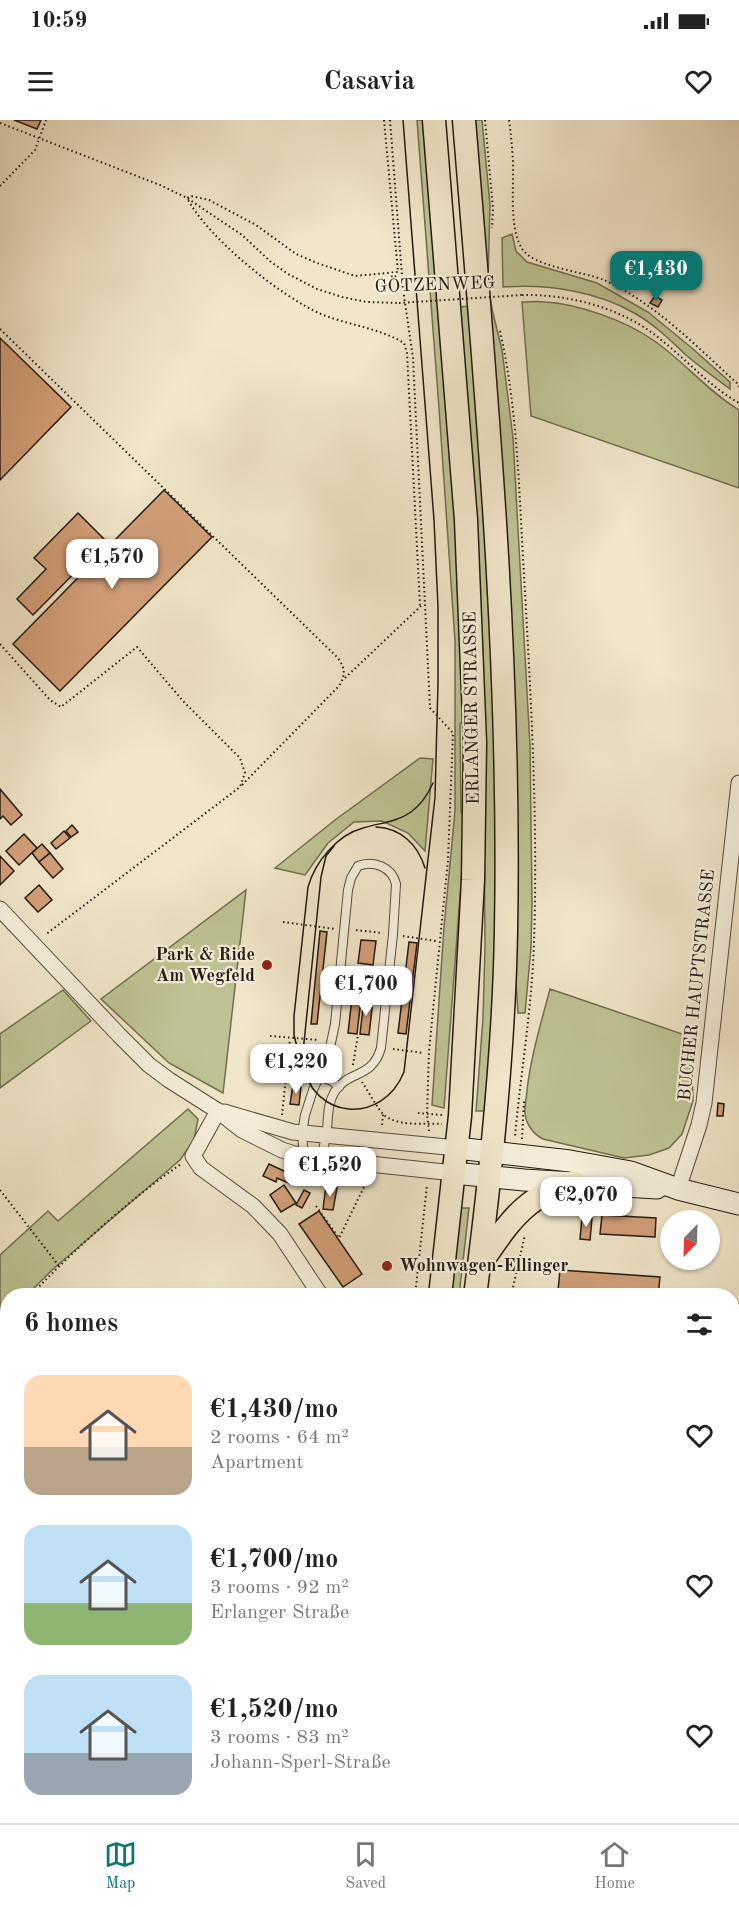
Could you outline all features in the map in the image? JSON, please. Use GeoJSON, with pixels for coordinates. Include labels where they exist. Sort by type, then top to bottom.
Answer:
{"type":"FeatureCollection","features":[{"type":"Feature","properties":{"kind":"main road","name":"ERLANGER STRASSE"},"geometry":{"type":"LineString","coordinates":[[434,120],[466,520],[475,743],[473,880],[461,1104],[441,1288]]}},
{"type":"Feature","properties":{"kind":"main road","name":"ERLANGER STRASSE"},"geometry":{"type":"LineString","coordinates":[[464,120],[490,438],[505,739],[506,932],[502,1021],[489,1176],[476,1288]]}},
{"type":"Feature","properties":{"kind":"main road"},"geometry":{"type":"LineString","coordinates":[[478,1267],[528,1204],[574,1182]]}},
{"type":"Feature","properties":{"kind":"street","name":"BUCHER HAUPTSTRASSE"},"geometry":{"type":"LineString","coordinates":[[678,1188],[704,1103],[739,783]]}},
{"type":"Feature","properties":{"kind":"street"},"geometry":{"type":"LineString","coordinates":[[0,909],[149,1065],[218,1111],[242,1130],[282,1150],[304,1157],[454,1173],[678,1188]]}},
{"type":"Feature","properties":{"kind":"street"},"geometry":{"type":"LineString","coordinates":[[218,1111],[280,1130],[302,1134],[570,1161],[631,1172],[678,1188],[739,1204]]}},
{"type":"Feature","properties":{"kind":"street"},"geometry":{"type":"LineString","coordinates":[[218,1111],[194,1156],[201,1168],[253,1206],[280,1234],[316,1288]]}},
{"type":"Feature","properties":{"kind":"lane"},"geometry":{"type":"LineString","coordinates":[[304,1157],[302,1134],[305,1115],[318,1076],[328,1057],[335,1024],[351,878],[358,866],[372,863],[381,865],[394,877],[396,893],[381,1048],[371,1068],[339,1087],[328,1109],[326,1137],[320,1159]]}},
{"type":"Feature","properties":{"kind":"lane"},"geometry":{"type":"LineString","coordinates":[[318,1076],[332,1081],[339,1087]]}},
{"type":"Feature","properties":{"kind":"path"},"geometry":{"type":"LineString","coordinates":[[0,186],[35,150],[46,120]]}},
{"type":"Feature","properties":{"kind":"path"},"geometry":{"type":"LineString","coordinates":[[384,120],[398,273],[355,276],[317,263],[296,254],[256,225],[209,200],[191,195],[187,198],[193,209],[220,239],[274,287],[300,304],[345,323],[393,336],[404,342],[410,341]]}},
{"type":"Feature","properties":{"kind":"path"},"geometry":{"type":"LineString","coordinates":[[382,1125],[383,1114],[397,1122],[428,1123],[429,1051],[448,860],[453,733],[430,708],[413,358],[403,288],[390,120]]}},
{"type":"Feature","properties":{"kind":"path"},"geometry":{"type":"LineString","coordinates":[[509,120],[513,158],[515,234],[528,257],[542,263],[585,273],[619,288],[652,309],[739,387]]}},
{"type":"Feature","properties":{"kind":"path","name":"GÖTZENWEG"},"geometry":{"type":"LineString","coordinates":[[0,123],[160,185],[187,198],[242,235],[271,262],[288,274],[317,289],[367,302],[399,303],[547,294],[574,299],[633,321],[659,338],[714,387],[739,403]]}},
{"type":"Feature","properties":{"kind":"path"},"geometry":{"type":"LineString","coordinates":[[0,328],[338,658],[345,672],[343,680]]}},
{"type":"Feature","properties":{"kind":"path"},"geometry":{"type":"LineString","coordinates":[[404,342],[407,353],[420,606]]}},
{"type":"Feature","properties":{"kind":"path"},"geometry":{"type":"LineString","coordinates":[[34,944],[240,787],[343,680],[420,606],[425,606]]}},
{"type":"Feature","properties":{"kind":"path"},"geometry":{"type":"LineString","coordinates":[[0,644],[50,700],[61,707],[137,647],[183,701],[240,758],[245,773],[240,787]]}},
{"type":"Feature","properties":{"kind":"path"},"geometry":{"type":"LineString","coordinates":[[284,922],[436,941]]}},
{"type":"Feature","properties":{"kind":"path"},"geometry":{"type":"LineString","coordinates":[[270,1036],[319,1040]]}},
{"type":"Feature","properties":{"kind":"path"},"geometry":{"type":"LineString","coordinates":[[280,1130],[290,1038]]}},
{"type":"Feature","properties":{"kind":"path"},"geometry":{"type":"LineString","coordinates":[[381,1048],[424,1053]]}},
{"type":"Feature","properties":{"kind":"path"},"geometry":{"type":"LineString","coordinates":[[522,1141],[524,1100]]}},
{"type":"Feature","properties":{"kind":"path"},"geometry":{"type":"LineString","coordinates":[[418,1113],[445,1115]]}},
{"type":"Feature","properties":{"kind":"path"},"geometry":{"type":"LineString","coordinates":[[38,1288],[59,1266],[148,1189],[194,1156]]}},
{"type":"Feature","properties":{"kind":"path"},"geometry":{"type":"LineString","coordinates":[[316,1206],[339,1238],[365,1185]]}},
{"type":"Feature","properties":{"kind":"path"},"geometry":{"type":"LineString","coordinates":[[0,1190],[59,1266]]}},
{"type":"Feature","properties":{"kind":"path"},"geometry":{"type":"LineString","coordinates":[[416,1288],[426,1197]]}},
{"type":"Feature","properties":{"kind":"path"},"geometry":{"type":"LineString","coordinates":[[513,1288],[525,1232]]}},
{"type":"Feature","properties":{"kind":"green space"},"geometry":{"type":"Polygon","coordinates":[[[417,120],[427,120],[445,342],[466,718],[460,724],[461,812],[466,817],[444,1108],[432,1105],[444,927],[455,811],[455,641],[417,120]]]}},
{"type":"Feature","properties":{"kind":"green space"},"geometry":{"type":"Polygon","coordinates":[[[472,120],[482,120],[490,205],[488,282],[502,350],[513,438],[530,746],[532,903],[531,948],[525,1013],[518,1013],[515,969],[472,120]]]}},
{"type":"Feature","properties":{"kind":"green space"},"geometry":{"type":"Polygon","coordinates":[[[512,234],[516,251],[527,262],[597,283],[648,312],[730,382],[730,389],[650,323],[621,306],[589,295],[555,288],[503,287],[502,238],[512,234]]]}},
{"type":"Feature","properties":{"kind":"green space"},"geometry":{"type":"Polygon","coordinates":[[[522,302],[558,303],[572,306],[630,326],[664,348],[716,394],[739,410],[739,488],[531,416],[522,302]]]}},
{"type":"Feature","properties":{"kind":"green space"},"geometry":{"type":"Polygon","coordinates":[[[472,306],[498,742],[494,1018],[486,1111],[476,1111],[483,1018],[485,948],[484,816],[458,307],[472,306]]]}},
{"type":"Feature","properties":{"kind":"green space"},"geometry":{"type":"Polygon","coordinates":[[[420,758],[433,759],[425,851],[408,833],[382,821],[354,822],[328,843],[305,875],[275,868],[335,820],[420,758]]]}},
{"type":"Feature","properties":{"kind":"green space"},"geometry":{"type":"Polygon","coordinates":[[[246,890],[223,1093],[169,1063],[101,999],[246,890]]]}},
{"type":"Feature","properties":{"kind":"green space"},"geometry":{"type":"Polygon","coordinates":[[[550,989],[691,1037],[693,1101],[682,1134],[669,1148],[649,1155],[624,1158],[543,1139],[531,1128],[525,1110],[529,1077],[550,989]]]}},
{"type":"Feature","properties":{"kind":"green space"},"geometry":{"type":"Polygon","coordinates":[[[63,990],[91,1021],[0,1088],[0,1034],[63,990]]]}},
{"type":"Feature","properties":{"kind":"green space"},"geometry":{"type":"Polygon","coordinates":[[[188,1109],[198,1119],[194,1140],[180,1160],[34,1288],[0,1288],[0,1255],[48,1211],[58,1221],[188,1109]]]}},
{"type":"Feature","properties":{"kind":"green space"},"geometry":{"type":"Polygon","coordinates":[[[459,1208],[469,1208],[460,1288],[449,1288],[459,1208]]]}},
{"type":"Feature","properties":{"kind":"building"},"geometry":{"type":"Polygon","coordinates":[[[14,120],[41,120],[37,129],[14,120]]]}},
{"type":"Feature","properties":{"kind":"building"},"geometry":{"type":"Polygon","coordinates":[[[655,296],[662,300],[658,307],[650,303],[655,296]]]}},
{"type":"Feature","properties":{"kind":"building"},"geometry":{"type":"Polygon","coordinates":[[[0,338],[71,407],[0,480],[0,338]]]}},
{"type":"Feature","properties":{"kind":"building"},"geometry":{"type":"Polygon","coordinates":[[[164,490],[212,537],[60,691],[13,644],[164,490]]]}},
{"type":"Feature","properties":{"kind":"building"},"geometry":{"type":"Polygon","coordinates":[[[78,513],[106,541],[33,615],[17,599],[46,569],[34,558],[78,513]]]}},
{"type":"Feature","properties":{"kind":"building"},"geometry":{"type":"Polygon","coordinates":[[[0,789],[22,815],[11,825],[3,816],[0,819],[0,789]]]}},
{"type":"Feature","properties":{"kind":"building"},"geometry":{"type":"Polygon","coordinates":[[[72,825],[78,832],[71,837],[66,831],[72,825]]]}},
{"type":"Feature","properties":{"kind":"building"},"geometry":{"type":"Polygon","coordinates":[[[64,831],[70,838],[56,849],[51,843],[64,831]]]}},
{"type":"Feature","properties":{"kind":"building"},"geometry":{"type":"Polygon","coordinates":[[[24,834],[37,848],[19,865],[6,851],[24,834]]]}},
{"type":"Feature","properties":{"kind":"building"},"geometry":{"type":"Polygon","coordinates":[[[42,844],[50,853],[39,862],[32,853],[42,844]]]}},
{"type":"Feature","properties":{"kind":"building"},"geometry":{"type":"Polygon","coordinates":[[[50,853],[63,869],[53,878],[39,862],[50,853]]]}},
{"type":"Feature","properties":{"kind":"building"},"geometry":{"type":"Polygon","coordinates":[[[0,856],[14,871],[0,885],[0,856]]]}},
{"type":"Feature","properties":{"kind":"building"},"geometry":{"type":"Polygon","coordinates":[[[39,885],[52,900],[38,912],[25,898],[39,885]]]}},
{"type":"Feature","properties":{"kind":"building"},"geometry":{"type":"Polygon","coordinates":[[[320,931],[327,932],[317,1024],[311,1024],[320,931]]]}},
{"type":"Feature","properties":{"kind":"building"},"geometry":{"type":"Polygon","coordinates":[[[361,940],[376,941],[373,965],[358,963],[361,940]]]}},
{"type":"Feature","properties":{"kind":"building"},"geometry":{"type":"Polygon","coordinates":[[[409,942],[417,943],[406,1034],[398,1033],[409,942]]]}},
{"type":"Feature","properties":{"kind":"building"},"geometry":{"type":"Polygon","coordinates":[[[357,968],[373,970],[370,991],[355,989],[357,968]]]}},
{"type":"Feature","properties":{"kind":"building"},"geometry":{"type":"Polygon","coordinates":[[[352,998],[361,999],[357,1034],[348,1033],[352,998]]]}},
{"type":"Feature","properties":{"kind":"building"},"geometry":{"type":"Polygon","coordinates":[[[364,999],[373,1000],[369,1035],[360,1034],[364,999]]]}},
{"type":"Feature","properties":{"kind":"building"},"geometry":{"type":"Polygon","coordinates":[[[293,1085],[301,1087],[299,1105],[290,1104],[293,1085]]]}},
{"type":"Feature","properties":{"kind":"building"},"geometry":{"type":"Polygon","coordinates":[[[718,1103],[724,1104],[723,1116],[717,1116],[718,1103]]]}},
{"type":"Feature","properties":{"kind":"building"},"geometry":{"type":"Polygon","coordinates":[[[269,1164],[295,1176],[291,1184],[277,1178],[276,1182],[263,1176],[269,1164]]]}},
{"type":"Feature","properties":{"kind":"building"},"geometry":{"type":"Polygon","coordinates":[[[284,1185],[296,1203],[281,1212],[270,1195],[284,1185]]]}},
{"type":"Feature","properties":{"kind":"building"},"geometry":{"type":"Polygon","coordinates":[[[326,1186],[337,1188],[333,1210],[323,1209],[326,1186]]]}},
{"type":"Feature","properties":{"kind":"building"},"geometry":{"type":"Polygon","coordinates":[[[304,1190],[310,1193],[302,1208],[296,1205],[304,1190]]]}},
{"type":"Feature","properties":{"kind":"building"},"geometry":{"type":"Polygon","coordinates":[[[319,1211],[362,1274],[343,1287],[299,1224],[319,1211]]]}},
{"type":"Feature","properties":{"kind":"building"},"geometry":{"type":"Polygon","coordinates":[[[602,1215],[656,1218],[655,1237],[600,1234],[602,1215]]]}},
{"type":"Feature","properties":{"kind":"building"},"geometry":{"type":"Polygon","coordinates":[[[582,1217],[592,1218],[590,1240],[580,1239],[582,1217]]]}},
{"type":"Feature","properties":{"kind":"building"},"geometry":{"type":"Polygon","coordinates":[[[560,1270],[660,1277],[659,1288],[558,1288],[560,1270]]]}},
{"type":"Feature","properties":{"kind":"tram line"},"geometry":{"type":"LineString","coordinates":[[334,846],[326,856],[321,877],[302,1062],[308,1081],[319,1096],[333,1105],[348,1109],[365,1108],[380,1101],[394,1089],[404,1072],[435,797],[438,607],[434,520],[403,120]]}},
{"type":"Feature","properties":{"kind":"tram line"},"geometry":{"type":"LineString","coordinates":[[299,1055],[294,1035],[294,1016],[308,887],[311,878],[322,859],[336,843],[353,832],[400,818],[411,812],[424,799],[433,783]]}},
{"type":"Feature","properties":{"kind":"tram line"},"geometry":{"type":"LineString","coordinates":[[376,827],[401,834],[407,839],[418,852],[425,868]]}},
{"type":"Feature","properties":{"kind":"place","name":"Park & Ride Am Wegfeld"},"geometry":{"type":"Point","coordinates":[267,965]}},
{"type":"Feature","properties":{"kind":"place","name":"Wohnwagen-Ellinger"},"geometry":{"type":"Point","coordinates":[387,1266]}}]}
